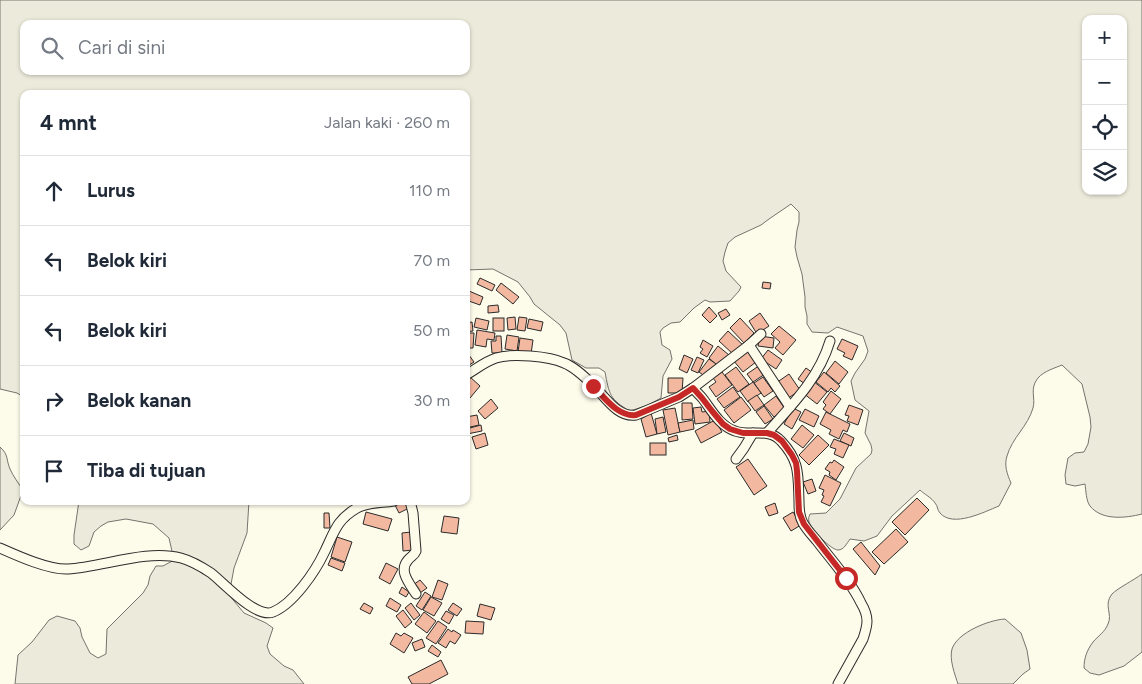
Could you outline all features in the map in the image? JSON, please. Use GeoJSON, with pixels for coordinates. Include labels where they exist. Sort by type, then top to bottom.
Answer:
{"type":"FeatureCollection","features":[{"type":"Feature","properties":{"kind":"street"},"geometry":{"type":"LineString","coordinates":[[470,373],[498,357],[523,355],[555,360],[571,366],[620,413],[631,416],[679,397],[761,334]]}},
{"type":"Feature","properties":{"kind":"street"},"geometry":{"type":"LineString","coordinates":[[767,433],[818,372],[830,341]]}},
{"type":"Feature","properties":{"kind":"street"},"geometry":{"type":"LineString","coordinates":[[749,345],[790,406]]}},
{"type":"Feature","properties":{"kind":"street"},"geometry":{"type":"LineString","coordinates":[[693,388],[723,424],[743,433],[767,433],[774,435],[782,441],[796,463],[799,512],[804,524],[846,578],[857,595],[867,619],[863,639],[838,684]]}},
{"type":"Feature","properties":{"kind":"street"},"geometry":{"type":"LineString","coordinates":[[736,459],[753,433]]}},
{"type":"Feature","properties":{"kind":"street"},"geometry":{"type":"LineString","coordinates":[[0,548],[23,558],[67,569],[154,556],[182,558],[198,564],[210,572],[255,610],[271,613],[286,603],[313,573],[342,519],[358,507],[366,505]]}},
{"type":"Feature","properties":{"kind":"street"},"geometry":{"type":"LineString","coordinates":[[411,505],[416,550],[406,562],[404,570],[416,594]]}},
{"type":"Feature","properties":{"kind":"shaded area"},"geometry":{"type":"Polygon","coordinates":[[[0,0],[1142,0],[1142,514],[1129,517],[1114,517],[1101,514],[1090,506],[1085,484],[1075,486],[1066,484],[1065,475],[1068,458],[1075,453],[1084,452],[1088,444],[1091,427],[1082,384],[1062,365],[1043,373],[1035,382],[1033,390],[1034,404],[1031,414],[1012,443],[1007,456],[1006,469],[1011,483],[999,506],[977,515],[953,519],[940,513],[934,501],[920,490],[892,516],[877,536],[864,541],[850,539],[840,550],[831,547],[813,529],[809,518],[810,514],[826,513],[840,499],[856,468],[871,454],[871,445],[865,433],[869,411],[855,400],[851,381],[868,351],[863,336],[837,327],[828,333],[812,332],[807,324],[802,274],[795,247],[799,212],[791,204],[761,225],[735,237],[728,243],[723,261],[726,271],[741,287],[739,291],[730,301],[710,302],[705,300],[680,322],[671,323],[663,328],[660,332],[662,345],[670,350],[672,359],[663,376],[661,398],[630,411],[614,400],[605,372],[599,368],[586,368],[572,360],[566,333],[560,325],[534,304],[518,282],[493,269],[470,270],[470,90],[20,90],[20,395],[0,389],[0,0]]]}},
{"type":"Feature","properties":{"kind":"shaded area"},"geometry":{"type":"Polygon","coordinates":[[[0,447],[6,455],[11,472],[20,486],[20,498],[14,515],[0,530],[0,447]]]}},
{"type":"Feature","properties":{"kind":"shaded area"},"geometry":{"type":"Polygon","coordinates":[[[78,505],[249,505],[247,533],[234,568],[229,595],[244,613],[273,628],[267,646],[270,654],[284,666],[293,670],[304,684],[15,684],[18,655],[32,642],[49,620],[57,616],[75,621],[80,628],[90,653],[98,658],[106,654],[107,629],[143,593],[156,566],[163,566],[174,560],[169,538],[153,524],[126,519],[108,522],[94,532],[89,546],[81,550],[74,544],[78,505]]]}},
{"type":"Feature","properties":{"kind":"shaded area"},"geometry":{"type":"Polygon","coordinates":[[[1142,574],[1142,652],[1124,666],[1099,675],[1090,673],[1084,668],[1085,657],[1091,645],[1107,627],[1109,620],[1109,598],[1142,574]]]}},
{"type":"Feature","properties":{"kind":"shaded area"},"geometry":{"type":"Polygon","coordinates":[[[1005,619],[1021,633],[1027,650],[1030,669],[1013,684],[958,684],[951,657],[955,643],[974,628],[1005,619]]]}},
{"type":"Feature","properties":{"kind":"building"},"geometry":{"type":"Polygon","coordinates":[[[480,278],[495,285],[492,291],[477,284],[480,278]]]}},
{"type":"Feature","properties":{"kind":"building"},"geometry":{"type":"Polygon","coordinates":[[[763,282],[771,283],[770,289],[762,288],[763,282]]]}},
{"type":"Feature","properties":{"kind":"building"},"geometry":{"type":"Polygon","coordinates":[[[501,283],[519,297],[513,304],[496,290],[501,283]]]}},
{"type":"Feature","properties":{"kind":"building"},"geometry":{"type":"Polygon","coordinates":[[[470,291],[483,297],[480,305],[470,301],[470,291]]]}},
{"type":"Feature","properties":{"kind":"building"},"geometry":{"type":"Polygon","coordinates":[[[498,305],[499,312],[488,313],[488,306],[498,305]]]}},
{"type":"Feature","properties":{"kind":"building"},"geometry":{"type":"Polygon","coordinates":[[[709,307],[717,316],[710,323],[702,315],[709,307]]]}},
{"type":"Feature","properties":{"kind":"building"},"geometry":{"type":"Polygon","coordinates":[[[726,309],[730,315],[722,320],[718,313],[726,309]]]}},
{"type":"Feature","properties":{"kind":"building"},"geometry":{"type":"Polygon","coordinates":[[[760,313],[769,326],[757,334],[749,321],[760,313]]]}},
{"type":"Feature","properties":{"kind":"building"},"geometry":{"type":"Polygon","coordinates":[[[515,317],[516,329],[508,330],[507,318],[515,317]]]}},
{"type":"Feature","properties":{"kind":"building"},"geometry":{"type":"Polygon","coordinates":[[[519,317],[527,318],[525,331],[517,330],[519,317]]]}},
{"type":"Feature","properties":{"kind":"building"},"geometry":{"type":"Polygon","coordinates":[[[476,318],[489,321],[487,330],[474,327],[476,318]]]}},
{"type":"Feature","properties":{"kind":"building"},"geometry":{"type":"Polygon","coordinates":[[[493,318],[504,318],[504,331],[493,331],[493,318]]]}},
{"type":"Feature","properties":{"kind":"building"},"geometry":{"type":"Polygon","coordinates":[[[740,318],[754,333],[744,343],[730,328],[740,318]]]}},
{"type":"Feature","properties":{"kind":"building"},"geometry":{"type":"Polygon","coordinates":[[[529,319],[543,322],[541,331],[527,328],[529,319]]]}},
{"type":"Feature","properties":{"kind":"building"},"geometry":{"type":"Polygon","coordinates":[[[470,322],[472,322],[473,331],[470,331],[470,322]]]}},
{"type":"Feature","properties":{"kind":"building"},"geometry":{"type":"Polygon","coordinates":[[[779,326],[796,340],[783,355],[775,348],[780,342],[771,334],[779,326]]]}},
{"type":"Feature","properties":{"kind":"building"},"geometry":{"type":"Polygon","coordinates":[[[477,330],[495,333],[494,340],[487,339],[486,347],[475,345],[477,330]]]}},
{"type":"Feature","properties":{"kind":"building"},"geometry":{"type":"Polygon","coordinates":[[[728,331],[743,345],[734,355],[719,341],[728,331]]]}},
{"type":"Feature","properties":{"kind":"building"},"geometry":{"type":"Polygon","coordinates":[[[470,333],[474,333],[473,348],[470,348],[470,333]]]}},
{"type":"Feature","properties":{"kind":"building"},"geometry":{"type":"Polygon","coordinates":[[[507,335],[519,337],[517,351],[505,349],[507,335]]]}},
{"type":"Feature","properties":{"kind":"building"},"geometry":{"type":"Polygon","coordinates":[[[496,336],[501,336],[502,353],[492,353],[491,341],[496,341],[496,336]]]}},
{"type":"Feature","properties":{"kind":"building"},"geometry":{"type":"Polygon","coordinates":[[[760,336],[774,338],[773,348],[758,346],[760,336]]]}},
{"type":"Feature","properties":{"kind":"building"},"geometry":{"type":"Polygon","coordinates":[[[520,338],[533,340],[531,354],[518,352],[520,338]]]}},
{"type":"Feature","properties":{"kind":"building"},"geometry":{"type":"Polygon","coordinates":[[[842,339],[858,346],[852,360],[843,356],[845,353],[837,349],[842,339]]]}},
{"type":"Feature","properties":{"kind":"building"},"geometry":{"type":"Polygon","coordinates":[[[703,340],[713,346],[707,357],[700,353],[703,349],[700,347],[703,340]]]}},
{"type":"Feature","properties":{"kind":"building"},"geometry":{"type":"Polygon","coordinates":[[[718,346],[729,355],[719,367],[709,358],[718,346]]]}},
{"type":"Feature","properties":{"kind":"building"},"geometry":{"type":"Polygon","coordinates":[[[746,350],[756,362],[743,372],[733,360],[746,350]]]}},
{"type":"Feature","properties":{"kind":"building"},"geometry":{"type":"Polygon","coordinates":[[[768,350],[782,360],[776,369],[761,359],[768,350]]]}},
{"type":"Feature","properties":{"kind":"building"},"geometry":{"type":"Polygon","coordinates":[[[684,355],[693,359],[687,373],[679,369],[684,355]]]}},
{"type":"Feature","properties":{"kind":"building"},"geometry":{"type":"Polygon","coordinates":[[[470,356],[474,362],[470,364],[470,356]]]}},
{"type":"Feature","properties":{"kind":"building"},"geometry":{"type":"Polygon","coordinates":[[[697,357],[704,360],[698,373],[691,370],[697,357]]]}},
{"type":"Feature","properties":{"kind":"building"},"geometry":{"type":"Polygon","coordinates":[[[709,359],[716,364],[706,377],[699,372],[709,359]]]}},
{"type":"Feature","properties":{"kind":"building"},"geometry":{"type":"Polygon","coordinates":[[[835,361],[848,372],[839,384],[826,373],[835,361]]]}},
{"type":"Feature","properties":{"kind":"building"},"geometry":{"type":"Polygon","coordinates":[[[760,365],[765,374],[753,382],[747,374],[760,365]]]}},
{"type":"Feature","properties":{"kind":"building"},"geometry":{"type":"Polygon","coordinates":[[[736,367],[749,384],[738,392],[725,375],[736,367]]]}},
{"type":"Feature","properties":{"kind":"building"},"geometry":{"type":"Polygon","coordinates":[[[806,368],[813,373],[805,384],[798,379],[806,368]]]}},
{"type":"Feature","properties":{"kind":"building"},"geometry":{"type":"Polygon","coordinates":[[[722,372],[732,385],[716,397],[709,387],[716,382],[713,378],[722,372]]]}},
{"type":"Feature","properties":{"kind":"building"},"geometry":{"type":"Polygon","coordinates":[[[824,372],[840,386],[835,392],[831,388],[828,392],[816,382],[824,372]]]}},
{"type":"Feature","properties":{"kind":"building"},"geometry":{"type":"Polygon","coordinates":[[[789,374],[800,390],[787,399],[776,383],[789,374]]]}},
{"type":"Feature","properties":{"kind":"building"},"geometry":{"type":"Polygon","coordinates":[[[470,377],[480,386],[470,398],[470,377]]]}},
{"type":"Feature","properties":{"kind":"building"},"geometry":{"type":"Polygon","coordinates":[[[763,377],[773,391],[764,397],[754,383],[763,377]]]}},
{"type":"Feature","properties":{"kind":"building"},"geometry":{"type":"Polygon","coordinates":[[[668,378],[683,378],[682,393],[668,393],[668,378]]]}},
{"type":"Feature","properties":{"kind":"building"},"geometry":{"type":"Polygon","coordinates":[[[813,381],[827,392],[817,404],[803,393],[813,381]]]}},
{"type":"Feature","properties":{"kind":"building"},"geometry":{"type":"Polygon","coordinates":[[[753,382],[761,393],[748,402],[740,391],[753,382]]]}},
{"type":"Feature","properties":{"kind":"building"},"geometry":{"type":"Polygon","coordinates":[[[733,387],[740,397],[724,408],[717,399],[733,387]]]}},
{"type":"Feature","properties":{"kind":"building"},"geometry":{"type":"Polygon","coordinates":[[[831,391],[841,399],[830,414],[823,409],[826,405],[823,402],[831,391]]]}},
{"type":"Feature","properties":{"kind":"building"},"geometry":{"type":"Polygon","coordinates":[[[757,395],[764,405],[755,411],[748,401],[757,395]]]}},
{"type":"Feature","properties":{"kind":"building"},"geometry":{"type":"Polygon","coordinates":[[[776,396],[785,409],[774,417],[764,405],[776,396]]]}},
{"type":"Feature","properties":{"kind":"building"},"geometry":{"type":"Polygon","coordinates":[[[741,397],[751,410],[734,423],[724,410],[741,397]]]}},
{"type":"Feature","properties":{"kind":"building"},"geometry":{"type":"Polygon","coordinates":[[[491,399],[498,408],[485,419],[478,411],[491,399]]]}},
{"type":"Feature","properties":{"kind":"building"},"geometry":{"type":"Polygon","coordinates":[[[682,403],[692,403],[693,419],[682,420],[682,403]]]}},
{"type":"Feature","properties":{"kind":"building"},"geometry":{"type":"Polygon","coordinates":[[[849,405],[863,410],[858,425],[847,421],[849,416],[845,415],[849,405]]]}},
{"type":"Feature","properties":{"kind":"building"},"geometry":{"type":"Polygon","coordinates":[[[764,406],[773,419],[765,424],[756,412],[764,406]]]}},
{"type":"Feature","properties":{"kind":"building"},"geometry":{"type":"Polygon","coordinates":[[[701,407],[702,412],[709,411],[710,422],[695,424],[693,408],[701,407]]]}},
{"type":"Feature","properties":{"kind":"building"},"geometry":{"type":"Polygon","coordinates":[[[675,408],[680,432],[668,435],[663,410],[675,408]]]}},
{"type":"Feature","properties":{"kind":"building"},"geometry":{"type":"Polygon","coordinates":[[[793,408],[801,412],[792,429],[784,424],[793,408]]]}},
{"type":"Feature","properties":{"kind":"building"},"geometry":{"type":"Polygon","coordinates":[[[805,409],[819,416],[814,427],[799,420],[805,409]]]}},
{"type":"Feature","properties":{"kind":"building"},"geometry":{"type":"Polygon","coordinates":[[[826,412],[850,424],[847,432],[843,430],[839,439],[829,434],[831,430],[820,424],[826,412]]]}},
{"type":"Feature","properties":{"kind":"building"},"geometry":{"type":"Polygon","coordinates":[[[651,413],[657,434],[646,437],[641,419],[651,413]]]}},
{"type":"Feature","properties":{"kind":"building"},"geometry":{"type":"Polygon","coordinates":[[[477,415],[479,425],[470,427],[470,416],[477,415]]]}},
{"type":"Feature","properties":{"kind":"building"},"geometry":{"type":"Polygon","coordinates":[[[663,417],[666,432],[657,434],[655,419],[663,417]]]}},
{"type":"Feature","properties":{"kind":"building"},"geometry":{"type":"Polygon","coordinates":[[[693,420],[694,429],[680,432],[678,423],[693,420]]]}},
{"type":"Feature","properties":{"kind":"building"},"geometry":{"type":"Polygon","coordinates":[[[715,420],[722,432],[701,443],[695,431],[715,420]]]}},
{"type":"Feature","properties":{"kind":"building"},"geometry":{"type":"Polygon","coordinates":[[[481,425],[482,431],[470,433],[470,428],[481,425]]]}},
{"type":"Feature","properties":{"kind":"building"},"geometry":{"type":"Polygon","coordinates":[[[802,425],[814,435],[803,448],[791,439],[802,425]]]}},
{"type":"Feature","properties":{"kind":"building"},"geometry":{"type":"Polygon","coordinates":[[[485,433],[488,445],[476,449],[472,437],[485,433]]]}},
{"type":"Feature","properties":{"kind":"building"},"geometry":{"type":"Polygon","coordinates":[[[844,433],[854,438],[851,446],[840,441],[844,433]]]}},
{"type":"Feature","properties":{"kind":"building"},"geometry":{"type":"Polygon","coordinates":[[[677,435],[678,440],[669,442],[668,438],[677,435]]]}},
{"type":"Feature","properties":{"kind":"building"},"geometry":{"type":"Polygon","coordinates":[[[818,435],[829,445],[809,465],[799,455],[818,435]]]}},
{"type":"Feature","properties":{"kind":"building"},"geometry":{"type":"Polygon","coordinates":[[[834,439],[849,445],[843,458],[834,454],[836,449],[830,447],[834,439]]]}},
{"type":"Feature","properties":{"kind":"building"},"geometry":{"type":"Polygon","coordinates":[[[650,443],[666,443],[666,455],[650,455],[650,443]]]}},
{"type":"Feature","properties":{"kind":"building"},"geometry":{"type":"Polygon","coordinates":[[[748,459],[767,486],[754,495],[736,467],[748,459]]]}},
{"type":"Feature","properties":{"kind":"building"},"geometry":{"type":"Polygon","coordinates":[[[834,460],[844,467],[836,480],[825,469],[834,460]]]}},
{"type":"Feature","properties":{"kind":"building"},"geometry":{"type":"Polygon","coordinates":[[[825,475],[841,483],[830,506],[821,502],[824,490],[819,488],[825,475]]]}},
{"type":"Feature","properties":{"kind":"building"},"geometry":{"type":"Polygon","coordinates":[[[812,479],[816,491],[808,494],[803,482],[812,479]]]}},
{"type":"Feature","properties":{"kind":"building"},"geometry":{"type":"Polygon","coordinates":[[[917,498],[929,510],[905,535],[892,522],[917,498]]]}},
{"type":"Feature","properties":{"kind":"building"},"geometry":{"type":"Polygon","coordinates":[[[775,503],[778,513],[769,516],[765,507],[775,503]]]}},
{"type":"Feature","properties":{"kind":"building"},"geometry":{"type":"Polygon","coordinates":[[[395,505],[408,505],[409,508],[399,513],[395,505]]]}},
{"type":"Feature","properties":{"kind":"building"},"geometry":{"type":"Polygon","coordinates":[[[366,512],[392,519],[388,531],[363,524],[366,512]]]}},
{"type":"Feature","properties":{"kind":"building"},"geometry":{"type":"Polygon","coordinates":[[[793,512],[801,525],[791,531],[783,518],[793,512]]]}},
{"type":"Feature","properties":{"kind":"building"},"geometry":{"type":"Polygon","coordinates":[[[324,513],[329,513],[330,528],[324,528],[324,513]]]}},
{"type":"Feature","properties":{"kind":"building"},"geometry":{"type":"Polygon","coordinates":[[[444,516],[459,518],[457,534],[441,532],[444,516]]]}},
{"type":"Feature","properties":{"kind":"building"},"geometry":{"type":"Polygon","coordinates":[[[896,529],[908,542],[884,564],[872,552],[896,529]]]}},
{"type":"Feature","properties":{"kind":"building"},"geometry":{"type":"Polygon","coordinates":[[[411,532],[413,550],[403,551],[402,533],[411,532]]]}},
{"type":"Feature","properties":{"kind":"building"},"geometry":{"type":"Polygon","coordinates":[[[337,537],[352,542],[345,562],[331,557],[337,537]]]}},
{"type":"Feature","properties":{"kind":"building"},"geometry":{"type":"Polygon","coordinates":[[[861,542],[880,566],[875,575],[853,549],[861,542]]]}},
{"type":"Feature","properties":{"kind":"building"},"geometry":{"type":"Polygon","coordinates":[[[331,558],[345,563],[342,571],[328,565],[331,558]]]}},
{"type":"Feature","properties":{"kind":"building"},"geometry":{"type":"Polygon","coordinates":[[[386,563],[398,569],[390,584],[379,578],[386,563]]]}},
{"type":"Feature","properties":{"kind":"building"},"geometry":{"type":"Polygon","coordinates":[[[420,580],[427,588],[420,593],[413,585],[420,580]]]}},
{"type":"Feature","properties":{"kind":"building"},"geometry":{"type":"Polygon","coordinates":[[[438,580],[448,584],[442,600],[432,597],[438,580]]]}},
{"type":"Feature","properties":{"kind":"building"},"geometry":{"type":"Polygon","coordinates":[[[402,587],[409,592],[406,597],[399,593],[402,587]]]}},
{"type":"Feature","properties":{"kind":"building"},"geometry":{"type":"Polygon","coordinates":[[[425,592],[431,596],[422,610],[416,606],[425,592]]]}},
{"type":"Feature","properties":{"kind":"building"},"geometry":{"type":"Polygon","coordinates":[[[431,597],[442,603],[434,616],[423,610],[431,597]]]}},
{"type":"Feature","properties":{"kind":"building"},"geometry":{"type":"Polygon","coordinates":[[[390,598],[401,605],[397,612],[386,606],[390,598]]]}},
{"type":"Feature","properties":{"kind":"building"},"geometry":{"type":"Polygon","coordinates":[[[364,603],[373,608],[370,614],[360,609],[364,603]]]}},
{"type":"Feature","properties":{"kind":"building"},"geometry":{"type":"Polygon","coordinates":[[[411,603],[420,615],[414,620],[405,608],[411,603]]]}},
{"type":"Feature","properties":{"kind":"building"},"geometry":{"type":"Polygon","coordinates":[[[453,603],[462,609],[457,616],[448,610],[453,603]]]}},
{"type":"Feature","properties":{"kind":"building"},"geometry":{"type":"Polygon","coordinates":[[[480,604],[495,608],[491,620],[477,616],[480,604]]]}},
{"type":"Feature","properties":{"kind":"building"},"geometry":{"type":"Polygon","coordinates":[[[403,610],[412,622],[405,628],[396,616],[403,610]]]}},
{"type":"Feature","properties":{"kind":"building"},"geometry":{"type":"Polygon","coordinates":[[[446,611],[454,615],[449,624],[441,619],[446,611]]]}},
{"type":"Feature","properties":{"kind":"building"},"geometry":{"type":"Polygon","coordinates":[[[424,612],[436,621],[427,633],[415,624],[424,612]]]}},
{"type":"Feature","properties":{"kind":"building"},"geometry":{"type":"Polygon","coordinates":[[[438,621],[447,627],[436,644],[426,638],[438,621]]]}},
{"type":"Feature","properties":{"kind":"building"},"geometry":{"type":"Polygon","coordinates":[[[466,621],[484,622],[483,634],[465,633],[466,621]]]}},
{"type":"Feature","properties":{"kind":"building"},"geometry":{"type":"Polygon","coordinates":[[[448,629],[461,635],[455,644],[450,641],[446,648],[438,643],[448,629]]]}},
{"type":"Feature","properties":{"kind":"building"},"geometry":{"type":"Polygon","coordinates":[[[396,633],[401,636],[404,633],[413,638],[404,653],[390,644],[396,633]]]}},
{"type":"Feature","properties":{"kind":"building"},"geometry":{"type":"Polygon","coordinates":[[[422,639],[425,647],[415,651],[412,643],[422,639]]]}},
{"type":"Feature","properties":{"kind":"building"},"geometry":{"type":"Polygon","coordinates":[[[432,645],[441,652],[438,657],[428,651],[432,645]]]}},
{"type":"Feature","properties":{"kind":"building"},"geometry":{"type":"Polygon","coordinates":[[[441,660],[448,674],[429,684],[412,684],[408,677],[441,660]]]}},
{"type":"Feature","properties":{"kind":"route"},"geometry":{"type":"LineString","coordinates":[[593,386],[620,413],[631,416],[679,397],[693,388],[723,424],[730,429],[743,433],[767,433],[782,441],[796,463],[799,512],[804,524],[846,578]]}}]}
